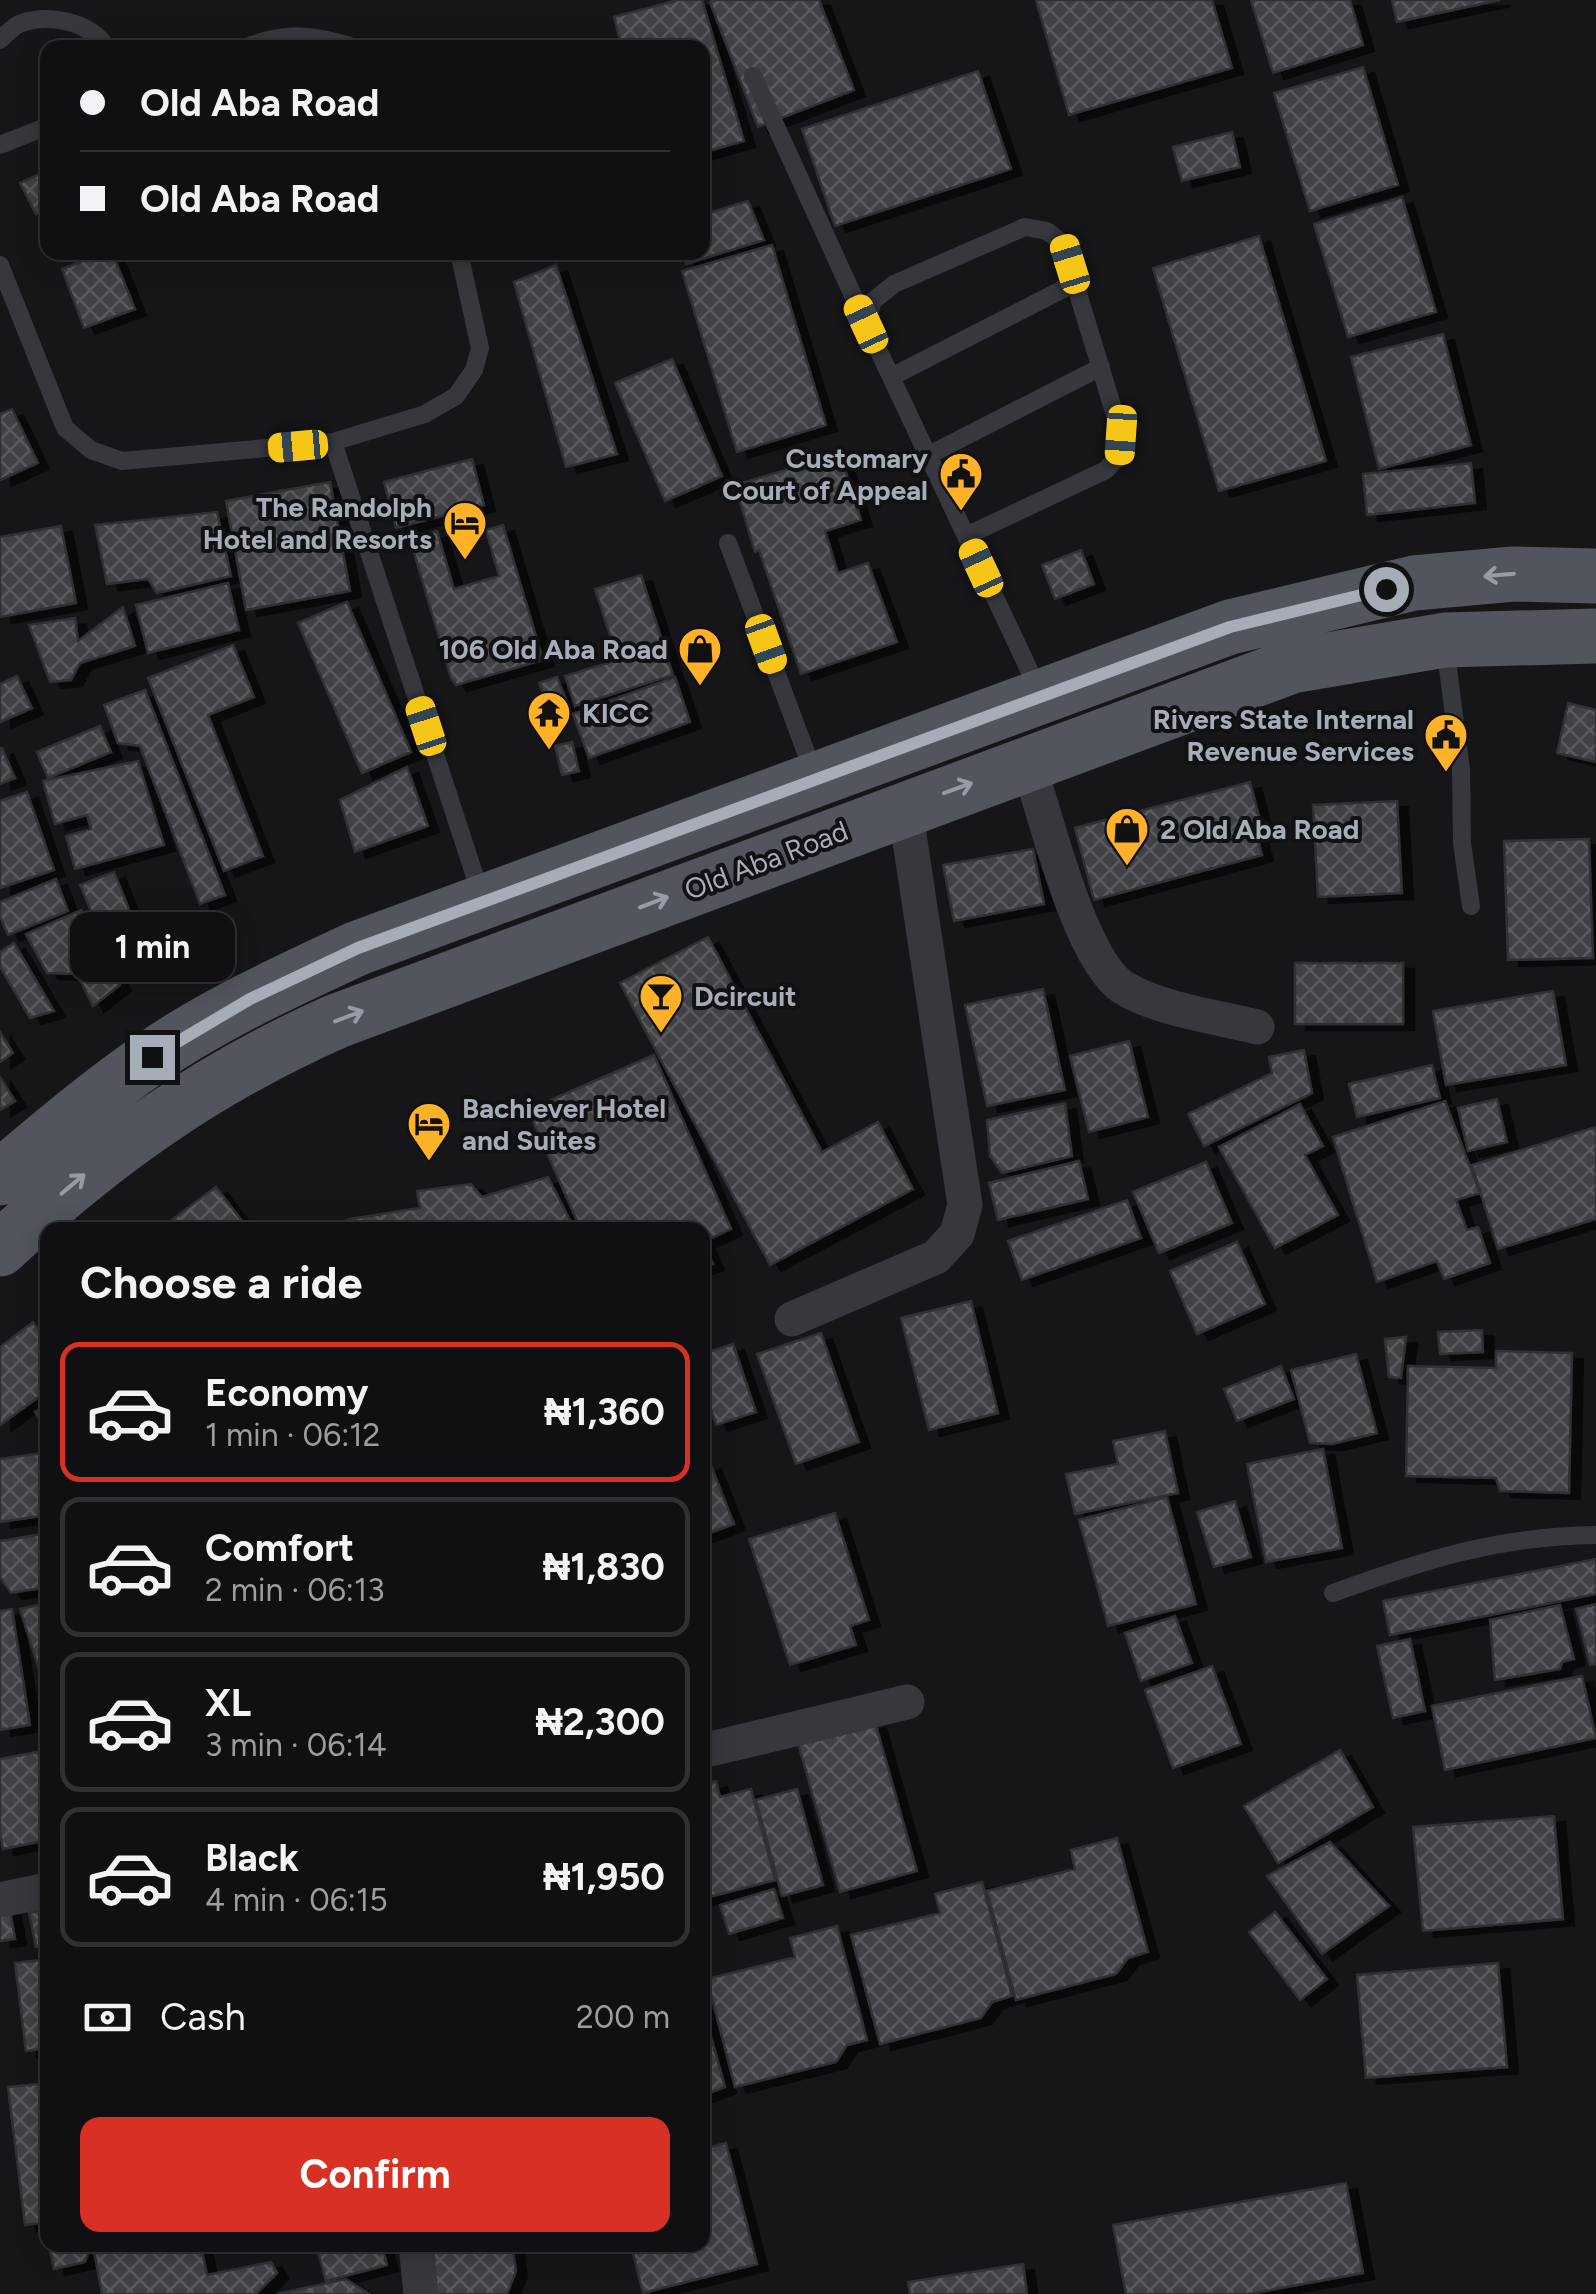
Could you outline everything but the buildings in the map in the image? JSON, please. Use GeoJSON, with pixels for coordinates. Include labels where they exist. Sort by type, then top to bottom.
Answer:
{"type":"FeatureCollection","features":[{"type":"Feature","properties":{"kind":"main road","name":"Old Aba Road"},"geometry":{"type":"LineString","coordinates":[[0,1178],[58,1127],[152,1057],[250,999],[358,948],[1230,627],[1414,583],[1512,574],[1596,576]]}},
{"type":"Feature","properties":{"kind":"main road","name":"Old Aba Road"},"geometry":{"type":"LineString","coordinates":[[0,1248],[133,1136],[207,1086],[274,1049],[356,1014],[1292,666],[1445,640],[1596,636]]}},
{"type":"Feature","properties":{"kind":"street"},"geometry":{"type":"LineString","coordinates":[[1028,762],[1073,902],[1098,962],[1122,987],[1149,999],[1258,1026]]}},
{"type":"Feature","properties":{"kind":"street"},"geometry":{"type":"LineString","coordinates":[[792,1319],[936,1257],[957,1234],[965,1204],[905,808]]}},
{"type":"Feature","properties":{"kind":"street"},"geometry":{"type":"LineString","coordinates":[[710,1749],[908,1702]]}},
{"type":"Feature","properties":{"kind":"street"},"geometry":{"type":"LineString","coordinates":[[0,1900],[40,1892]]}},
{"type":"Feature","properties":{"kind":"street"},"geometry":{"type":"LineString","coordinates":[[417,2252],[421,2294]]}},
{"type":"Feature","properties":{"kind":"lane"},"geometry":{"type":"LineString","coordinates":[[0,40],[18,24],[65,19],[102,40]]}},
{"type":"Feature","properties":{"kind":"lane"},"geometry":{"type":"LineString","coordinates":[[263,40],[319,35],[333,40]]}},
{"type":"Feature","properties":{"kind":"lane"},"geometry":{"type":"LineString","coordinates":[[753,76],[1042,696]]}},
{"type":"Feature","properties":{"kind":"lane"},"geometry":{"type":"LineString","coordinates":[[0,145],[40,129]]}},
{"type":"Feature","properties":{"kind":"lane"},"geometry":{"type":"LineString","coordinates":[[866,324],[873,301],[894,284],[1025,226],[1047,231],[1064,244],[1121,435],[1120,455],[1106,470],[966,536]]}},
{"type":"Feature","properties":{"kind":"lane"},"geometry":{"type":"LineString","coordinates":[[0,265],[65,428],[92,450],[122,461],[333,442],[425,414],[456,396],[474,370],[480,348],[462,260]]}},
{"type":"Feature","properties":{"kind":"lane"},"geometry":{"type":"LineString","coordinates":[[890,377],[1076,284]]}},
{"type":"Feature","properties":{"kind":"lane"},"geometry":{"type":"LineString","coordinates":[[929,455],[1101,367]]}},
{"type":"Feature","properties":{"kind":"lane"},"geometry":{"type":"LineString","coordinates":[[333,442],[484,902]]}},
{"type":"Feature","properties":{"kind":"lane"},"geometry":{"type":"LineString","coordinates":[[728,543],[816,779]]}},
{"type":"Feature","properties":{"kind":"lane"},"geometry":{"type":"LineString","coordinates":[[1445,640],[1461,770],[1462,843],[1471,906]]}},
{"type":"Feature","properties":{"kind":"lane"},"geometry":{"type":"LineString","coordinates":[[1333,1592],[1420,1561],[1480,1546],[1542,1536],[1596,1534]]}},
{"type":"Feature","properties":{"kind":"place","name":"Customary Court of Appeal"},"geometry":{"type":"Point","coordinates":[961,512]}},
{"type":"Feature","properties":{"kind":"place","name":"The Randolph Hotel and Resorts"},"geometry":{"type":"Point","coordinates":[465,561]}},
{"type":"Feature","properties":{"kind":"place","name":"106 Old Aba Road"},"geometry":{"type":"Point","coordinates":[700,687]}},
{"type":"Feature","properties":{"kind":"place","name":"KICC"},"geometry":{"type":"Point","coordinates":[549,751]}},
{"type":"Feature","properties":{"kind":"place","name":"Rivers State Internal Revenue Services"},"geometry":{"type":"Point","coordinates":[1446,773]}},
{"type":"Feature","properties":{"kind":"place","name":"2 Old Aba Road"},"geometry":{"type":"Point","coordinates":[1127,867]}},
{"type":"Feature","properties":{"kind":"place","name":"Dcircuit"},"geometry":{"type":"Point","coordinates":[661,1034]}},
{"type":"Feature","properties":{"kind":"place","name":"Bachiever Hotel and Suites"},"geometry":{"type":"Point","coordinates":[429,1162]}},
{"type":"Feature","properties":{"kind":"route"},"geometry":{"type":"LineString","coordinates":[[152,1057],[250,999],[358,948],[1230,627],[1386,589]]}}]}
